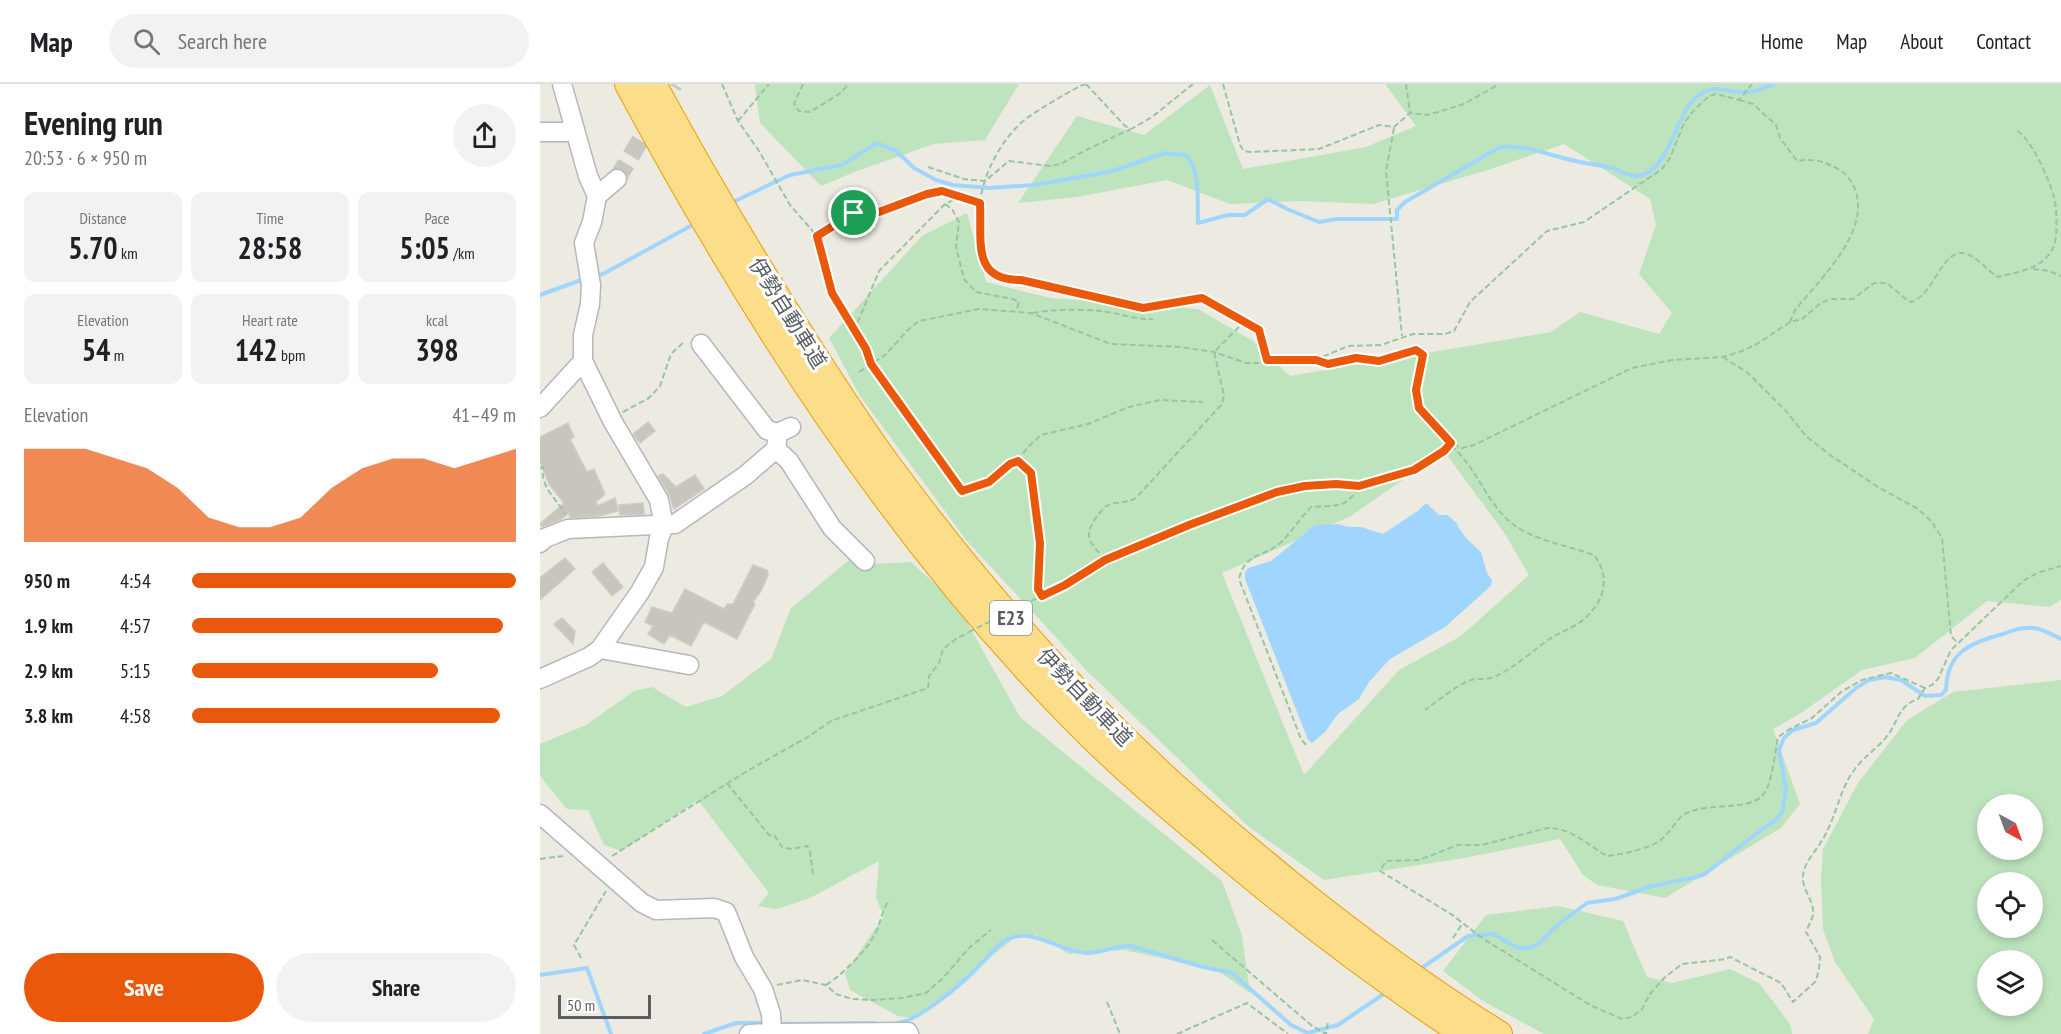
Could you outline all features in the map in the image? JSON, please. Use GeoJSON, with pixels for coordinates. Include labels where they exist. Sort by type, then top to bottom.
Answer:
{"type":"FeatureCollection","features":[{"type":"Feature","properties":{"kind":"highway","name":"伊勢自動車道"},"geometry":{"type":"LineString","coordinates":[[628,84],[670,162],[740,281],[821,404],[879,489],[945,573],[1014,654],[1074,719],[1145,786],[1220,851],[1309,924],[1464,1034]]}},
{"type":"Feature","properties":{"kind":"highway","name":"伊勢自動車道"},"geometry":{"type":"LineString","coordinates":[[653,84],[691,155],[760,271],[840,395],[898,479],[1030,640],[1093,708],[1154,768],[1235,840],[1392,962],[1499,1034]]}},
{"type":"Feature","properties":{"kind":"street"},"geometry":{"type":"LineString","coordinates":[[540,679],[589,657],[600,649],[640,592],[654,567],[659,538],[664,526],[659,500],[613,422],[583,362],[583,335],[591,294],[584,243],[592,222],[597,196],[588,176],[562,84]]}},
{"type":"Feature","properties":{"kind":"street"},"geometry":{"type":"LineString","coordinates":[[540,132],[566,132],[574,129]]}},
{"type":"Feature","properties":{"kind":"street"},"geometry":{"type":"LineString","coordinates":[[597,196],[617,179]]}},
{"type":"Feature","properties":{"kind":"street"},"geometry":{"type":"LineString","coordinates":[[693,342],[767,430],[781,436],[789,460],[832,528],[865,561]]}},
{"type":"Feature","properties":{"kind":"street"},"geometry":{"type":"LineString","coordinates":[[540,408],[583,362]]}},
{"type":"Feature","properties":{"kind":"street"},"geometry":{"type":"LineString","coordinates":[[540,543],[545,538],[568,529],[675,524],[746,475],[781,436]]}},
{"type":"Feature","properties":{"kind":"street"},"geometry":{"type":"LineString","coordinates":[[600,649],[689,665]]}},
{"type":"Feature","properties":{"kind":"street"},"geometry":{"type":"LineString","coordinates":[[540,814],[642,903],[656,910],[714,908],[726,912],[744,957],[763,989],[771,1014],[772,1033]]}},
{"type":"Feature","properties":{"kind":"street"},"geometry":{"type":"LineString","coordinates":[[749,1034],[908,1032],[909,1034]]}},
{"type":"Feature","properties":{"kind":"path"},"geometry":{"type":"LineString","coordinates":[[722,84],[738,121],[790,205],[817,236],[832,293],[866,349],[871,364],[962,491],[989,482],[1010,464],[1018,461],[1027,448],[1041,435],[1088,424],[1130,407],[1160,400],[1203,402]]}},
{"type":"Feature","properties":{"kind":"path"},"geometry":{"type":"LineString","coordinates":[[738,121],[769,84]]}},
{"type":"Feature","properties":{"kind":"path"},"geometry":{"type":"LineString","coordinates":[[803,84],[794,104],[799,111],[810,112],[839,94],[849,84]]}},
{"type":"Feature","properties":{"kind":"path"},"geometry":{"type":"LineString","coordinates":[[1131,129],[1125,126],[1086,84],[1026,119],[1011,134],[988,169],[980,203],[983,263],[993,274],[1005,280],[1032,282],[1143,308],[1202,298],[1259,330],[1267,360]]}},
{"type":"Feature","properties":{"kind":"path"},"geometry":{"type":"LineString","coordinates":[[928,167],[964,179],[985,181],[1009,161],[1050,166],[1061,164],[1152,117],[1193,84]]}},
{"type":"Feature","properties":{"kind":"path"},"geometry":{"type":"LineString","coordinates":[[1223,84],[1240,145],[1244,151],[1318,149],[1378,125],[1394,127]]}},
{"type":"Feature","properties":{"kind":"path"},"geometry":{"type":"LineString","coordinates":[[1406,84],[1410,112]]}},
{"type":"Feature","properties":{"kind":"path"},"geometry":{"type":"LineString","coordinates":[[1410,112],[1428,115],[1464,104],[1499,84]]}},
{"type":"Feature","properties":{"kind":"path"},"geometry":{"type":"LineString","coordinates":[[1739,100],[1752,84]]}},
{"type":"Feature","properties":{"kind":"path"},"geometry":{"type":"LineString","coordinates":[[1316,360],[1348,346],[1381,345],[1402,336],[1455,331],[1470,302],[1547,231],[1584,222],[1662,169],[1670,158],[1684,123],[1709,96],[1716,94],[1753,104],[1776,125],[1780,138],[1797,161],[1822,160],[1846,174],[1854,186],[1858,199],[1856,223],[1846,245],[1795,310],[1790,322]]}},
{"type":"Feature","properties":{"kind":"path"},"geometry":{"type":"LineString","coordinates":[[1402,336],[1386,171],[1394,127],[1410,112]]}},
{"type":"Feature","properties":{"kind":"path"},"geometry":{"type":"LineString","coordinates":[[2015,129],[2021,133],[2032,149],[2055,198],[2055,247],[2033,269]]}},
{"type":"Feature","properties":{"kind":"path"},"geometry":{"type":"LineString","coordinates":[[817,236],[854,213],[879,212],[927,194],[942,191],[980,203]]}},
{"type":"Feature","properties":{"kind":"path"},"geometry":{"type":"LineString","coordinates":[[850,326],[857,324],[879,271],[945,204],[959,197]]}},
{"type":"Feature","properties":{"kind":"path"},"geometry":{"type":"LineString","coordinates":[[945,204],[952,209],[959,222],[956,247],[964,279],[976,292],[1019,302],[1016,312]]}},
{"type":"Feature","properties":{"kind":"path"},"geometry":{"type":"LineString","coordinates":[[1451,443],[1462,448],[1474,445],[1632,368],[1672,360],[1723,357],[1742,351],[1790,322],[1802,319],[1825,301],[1853,298],[1874,283],[1887,283],[1908,301],[1918,300],[1925,294],[1947,259],[1956,254],[1964,253],[1972,257],[1998,277],[2033,269],[2049,271],[2061,276]]}},
{"type":"Feature","properties":{"kind":"path"},"geometry":{"type":"LineString","coordinates":[[859,372],[885,354],[919,321],[980,309],[1034,313],[1102,311],[1141,320],[1153,319]]}},
{"type":"Feature","properties":{"kind":"path"},"geometry":{"type":"LineString","coordinates":[[1034,313],[1111,344],[1181,347],[1214,352],[1246,363],[1267,360],[1316,360],[1328,364],[1356,358],[1379,361],[1416,350],[1423,355],[1416,390],[1419,408],[1474,471],[1492,502],[1509,521],[1522,531],[1594,555],[1601,564],[1604,579],[1604,590],[1599,603],[1576,625],[1557,634],[1493,678],[1472,680],[1425,710]]}},
{"type":"Feature","properties":{"kind":"path"},"geometry":{"type":"LineString","coordinates":[[1214,352],[1244,321]]}},
{"type":"Feature","properties":{"kind":"path"},"geometry":{"type":"LineString","coordinates":[[613,422],[620,413],[649,398],[660,386],[671,354],[693,342]]}},
{"type":"Feature","properties":{"kind":"path"},"geometry":{"type":"LineString","coordinates":[[1105,560],[1088,538],[1088,530],[1099,513],[1109,505],[1128,503],[1136,498],[1222,404],[1224,396],[1214,352]]}},
{"type":"Feature","properties":{"kind":"path"},"geometry":{"type":"LineString","coordinates":[[1723,357],[1748,373],[1786,411],[1806,436],[1830,455],[1878,487],[1918,509],[1931,521],[1942,538],[1952,636],[1958,643]]}},
{"type":"Feature","properties":{"kind":"path"},"geometry":{"type":"LineString","coordinates":[[591,857],[613,856],[727,783],[806,738],[831,721],[928,688],[929,676],[939,663],[943,649],[956,639],[1065,585],[1105,560],[1277,492],[1305,486],[1336,484],[1359,486],[1414,470],[1444,451],[1451,443]]}},
{"type":"Feature","properties":{"kind":"path"},"geometry":{"type":"LineString","coordinates":[[1018,461],[1031,473],[1033,479],[1040,543],[1038,589],[1042,596]]}},
{"type":"Feature","properties":{"kind":"path"},"geometry":{"type":"LineString","coordinates":[[540,468],[543,467],[542,473],[546,488],[564,512],[568,529]]}},
{"type":"Feature","properties":{"kind":"path"},"geometry":{"type":"LineString","coordinates":[[1306,745],[1301,739],[1239,579],[1241,568],[1248,561],[1279,544],[1311,507],[1336,507],[1349,502],[1359,486]]}},
{"type":"Feature","properties":{"kind":"path"},"geometry":{"type":"LineString","coordinates":[[1925,688],[1918,699],[1909,701],[1888,734],[1854,770],[1828,830],[1810,857],[1803,874],[1813,915],[1806,932],[1820,957],[1816,981],[1793,1002],[1781,983],[1730,957],[1726,960],[1682,964],[1664,978],[1650,994],[1642,1009],[1632,1017],[1622,1019],[1590,1005],[1462,924],[1451,914],[1380,871],[1386,861],[1419,860],[1458,844],[1482,845],[1556,828],[1584,840],[1607,856],[1640,849],[1663,838],[1687,812],[1758,801],[1766,792],[1769,784],[1778,737],[1812,718],[1841,693],[1862,680],[1891,673],[1925,688],[1932,686],[1938,679],[1951,650],[2023,581],[2037,573],[2061,566]]}},
{"type":"Feature","properties":{"kind":"path"},"geometry":{"type":"LineString","coordinates":[[727,783],[769,835],[776,836],[783,847],[791,849],[807,846],[813,874]]}},
{"type":"Feature","properties":{"kind":"path"},"geometry":{"type":"LineString","coordinates":[[540,859],[562,857],[572,844]]}},
{"type":"Feature","properties":{"kind":"path"},"geometry":{"type":"LineString","coordinates":[[581,958],[574,945],[600,899],[616,880]]}},
{"type":"Feature","properties":{"kind":"path"},"geometry":{"type":"LineString","coordinates":[[826,985],[854,962],[876,932],[882,912],[889,900]]}},
{"type":"Feature","properties":{"kind":"path"},"geometry":{"type":"LineString","coordinates":[[1453,938],[1462,924]]}},
{"type":"Feature","properties":{"kind":"path"},"geometry":{"type":"LineString","coordinates":[[763,989],[802,980],[826,985],[836,994],[852,999],[902,998],[926,993],[942,979],[970,947],[991,930]]}},
{"type":"Feature","properties":{"kind":"path"},"geometry":{"type":"LineString","coordinates":[[1212,940],[1311,1025],[1326,1034],[1328,1022]]}},
{"type":"Feature","properties":{"kind":"path"},"geometry":{"type":"LineString","coordinates":[[1107,1002],[1120,1034]]}},
{"type":"Feature","properties":{"kind":"path"},"geometry":{"type":"LineString","coordinates":[[1177,1034],[1246,1003],[1288,1034]]}},
{"type":"Feature","properties":{"kind":"green space"},"geometry":{"type":"Polygon","coordinates":[[[755,84],[1019,84],[985,140],[934,144],[821,186],[760,123],[755,84]]]}},
{"type":"Feature","properties":{"kind":"green space"},"geometry":{"type":"Polygon","coordinates":[[[1385,84],[2061,84],[2061,600],[2049,607],[1987,601],[1915,658],[1862,670],[1801,713],[1773,729],[1800,804],[1781,828],[1665,898],[1597,885],[1583,875],[1560,839],[1464,858],[1324,880],[1249,827],[1086,670],[967,541],[860,396],[829,338],[922,236],[967,213],[986,282],[1051,298],[1198,309],[1253,341],[1290,376],[1551,332],[1580,312],[1659,334],[1672,313],[1639,274],[1656,225],[1650,199],[1564,144],[1491,169],[1373,204],[1299,201],[1230,204],[1167,180],[1077,197],[1018,203],[1077,116],[1144,135],[1210,85],[1243,169],[1366,147],[1416,126],[1385,84]],[[1444,451],[1351,516],[1222,573],[1304,775],[1399,670],[1461,636],[1529,575],[1505,534],[1444,451]]]}},
{"type":"Feature","properties":{"kind":"green space"},"geometry":{"type":"Polygon","coordinates":[[[853,557],[872,564],[911,562],[963,615],[1020,717],[1222,881],[1242,936],[1250,993],[1217,970],[1124,950],[1069,954],[1037,935],[1018,935],[917,1018],[898,1016],[850,990],[845,973],[884,916],[876,898],[879,861],[810,898],[776,909],[758,906],[769,893],[698,800],[621,851],[604,845],[588,810],[567,809],[540,776],[540,744],[586,725],[634,691],[652,687],[686,707],[722,696],[771,659],[791,608],[853,557]]]}},
{"type":"Feature","properties":{"kind":"green space"},"geometry":{"type":"Polygon","coordinates":[[[2061,680],[2061,1034],[1868,1034],[1874,1019],[1835,962],[1823,929],[1821,879],[1823,849],[1858,783],[1907,720],[1953,692],[2061,680]]]}},
{"type":"Feature","properties":{"kind":"green space"},"geometry":{"type":"Polygon","coordinates":[[[1559,906],[1623,921],[1647,977],[1672,983],[1730,969],[1759,983],[1790,1024],[1792,1034],[1544,1034],[1483,1001],[1443,971],[1486,915],[1559,906]]]}},
{"type":"Feature","properties":{"kind":"water"},"geometry":{"type":"Polygon","coordinates":[[[1426,503],[1439,515],[1447,515],[1457,523],[1468,540],[1481,552],[1487,573],[1492,580],[1491,586],[1445,627],[1390,659],[1369,682],[1359,699],[1338,714],[1325,732],[1312,743],[1308,740],[1245,579],[1245,573],[1248,568],[1271,561],[1315,525],[1338,524],[1361,527],[1383,534],[1426,503]]]}},
{"type":"Feature","properties":{"kind":"building"},"geometry":{"type":"Polygon","coordinates":[[[648,422],[655,431],[640,443],[633,434],[648,422]]]}},
{"type":"Feature","properties":{"kind":"building"},"geometry":{"type":"Polygon","coordinates":[[[568,423],[574,437],[570,439],[587,472],[594,469],[605,494],[596,502],[598,506],[615,498],[618,511],[599,516],[570,518],[569,513],[560,520],[542,527],[540,524],[564,503],[549,484],[540,461],[540,437],[568,423]]]}},
{"type":"Feature","properties":{"kind":"building"},"geometry":{"type":"Polygon","coordinates":[[[663,474],[676,487],[695,475],[704,489],[674,509],[669,494],[658,476],[663,474]]]}},
{"type":"Feature","properties":{"kind":"building"},"geometry":{"type":"Polygon","coordinates":[[[643,503],[644,514],[620,515],[619,505],[643,503]]]}},
{"type":"Feature","properties":{"kind":"building"},"geometry":{"type":"Polygon","coordinates":[[[565,558],[575,569],[540,600],[540,578],[565,558]]]}},
{"type":"Feature","properties":{"kind":"building"},"geometry":{"type":"Polygon","coordinates":[[[603,563],[623,587],[612,596],[592,572],[603,563]]]}},
{"type":"Feature","properties":{"kind":"building"},"geometry":{"type":"Polygon","coordinates":[[[753,565],[767,570],[768,575],[737,639],[704,622],[691,646],[670,635],[664,644],[648,634],[653,626],[645,622],[652,607],[672,613],[685,589],[724,609],[727,604],[733,604],[753,565]]]}},
{"type":"Feature","properties":{"kind":"building"},"geometry":{"type":"Polygon","coordinates":[[[562,618],[575,631],[573,644],[554,624],[562,618]]]}},
{"type":"Feature","properties":{"kind":"waterway"},"geometry":{"type":"LineString","coordinates":[[731,203],[790,175],[842,165],[877,143],[896,151],[914,168],[936,180],[953,185],[989,188],[1034,185],[1113,171],[1165,153],[1186,155],[1196,178],[1198,223],[1228,215],[1245,215],[1268,199],[1319,222],[1337,219],[1397,219],[1397,210],[1405,202],[1500,147],[1527,149],[1638,176],[1649,172],[1665,154],[1682,117],[1696,97],[1713,89],[1747,92],[1774,84]]}},
{"type":"Feature","properties":{"kind":"waterway"},"geometry":{"type":"LineString","coordinates":[[594,276],[603,274],[696,223]]}},
{"type":"Feature","properties":{"kind":"waterway"},"geometry":{"type":"LineString","coordinates":[[540,295],[584,279]]}},
{"type":"Feature","properties":{"kind":"waterway"},"geometry":{"type":"LineString","coordinates":[[1419,970],[1468,936],[1493,934],[1518,948],[1530,948],[1587,903],[1615,899],[1649,887],[1705,874],[1776,820],[1782,812],[1786,790],[1779,750],[1784,738],[1793,730],[1816,723],[1856,688],[1869,680],[1885,677],[1901,680],[1925,696],[1941,695],[1946,690],[1950,667],[1955,659],[1961,652],[1977,642],[2023,628],[2035,628],[2061,639]]}},
{"type":"Feature","properties":{"kind":"waterway"},"geometry":{"type":"LineString","coordinates":[[896,1024],[917,1016],[929,1008],[971,974],[1001,943],[1019,936],[1038,938],[1066,949],[1085,953],[1131,946],[1232,973],[1291,1025],[1308,1033],[1338,1025],[1388,991]]}},
{"type":"Feature","properties":{"kind":"waterway"},"geometry":{"type":"LineString","coordinates":[[540,975],[587,968],[611,1034]]}},
{"type":"Feature","properties":{"kind":"waterway"},"geometry":{"type":"LineString","coordinates":[[704,1034],[736,1023],[766,1023]]}},
{"type":"Feature","properties":{"kind":"waterway"},"geometry":{"type":"LineString","coordinates":[[779,1024],[874,1023]]}},
{"type":"Feature","properties":{"kind":"tunnel"},"geometry":{"type":"LineString","coordinates":[[617,179],[674,84]]}},
{"type":"Feature","properties":{"kind":"route"},"geometry":{"type":"LineString","coordinates":[[942,191],[980,203],[983,263],[993,274],[1005,280],[1021,280],[1143,308],[1202,298],[1259,330],[1267,360],[1316,360],[1328,364],[1356,358],[1379,361],[1416,350],[1423,355],[1423,365],[1418,376],[1416,390],[1419,408],[1433,426],[1451,443],[1444,451],[1414,470],[1359,486],[1336,484],[1305,486],[1277,492],[1105,560],[1065,585],[1042,596],[1038,589],[1040,543],[1031,473],[1018,461],[1010,464],[989,482],[962,491],[871,364],[866,349],[832,293],[817,236],[854,213],[879,212],[927,194],[942,191]]}}]}
